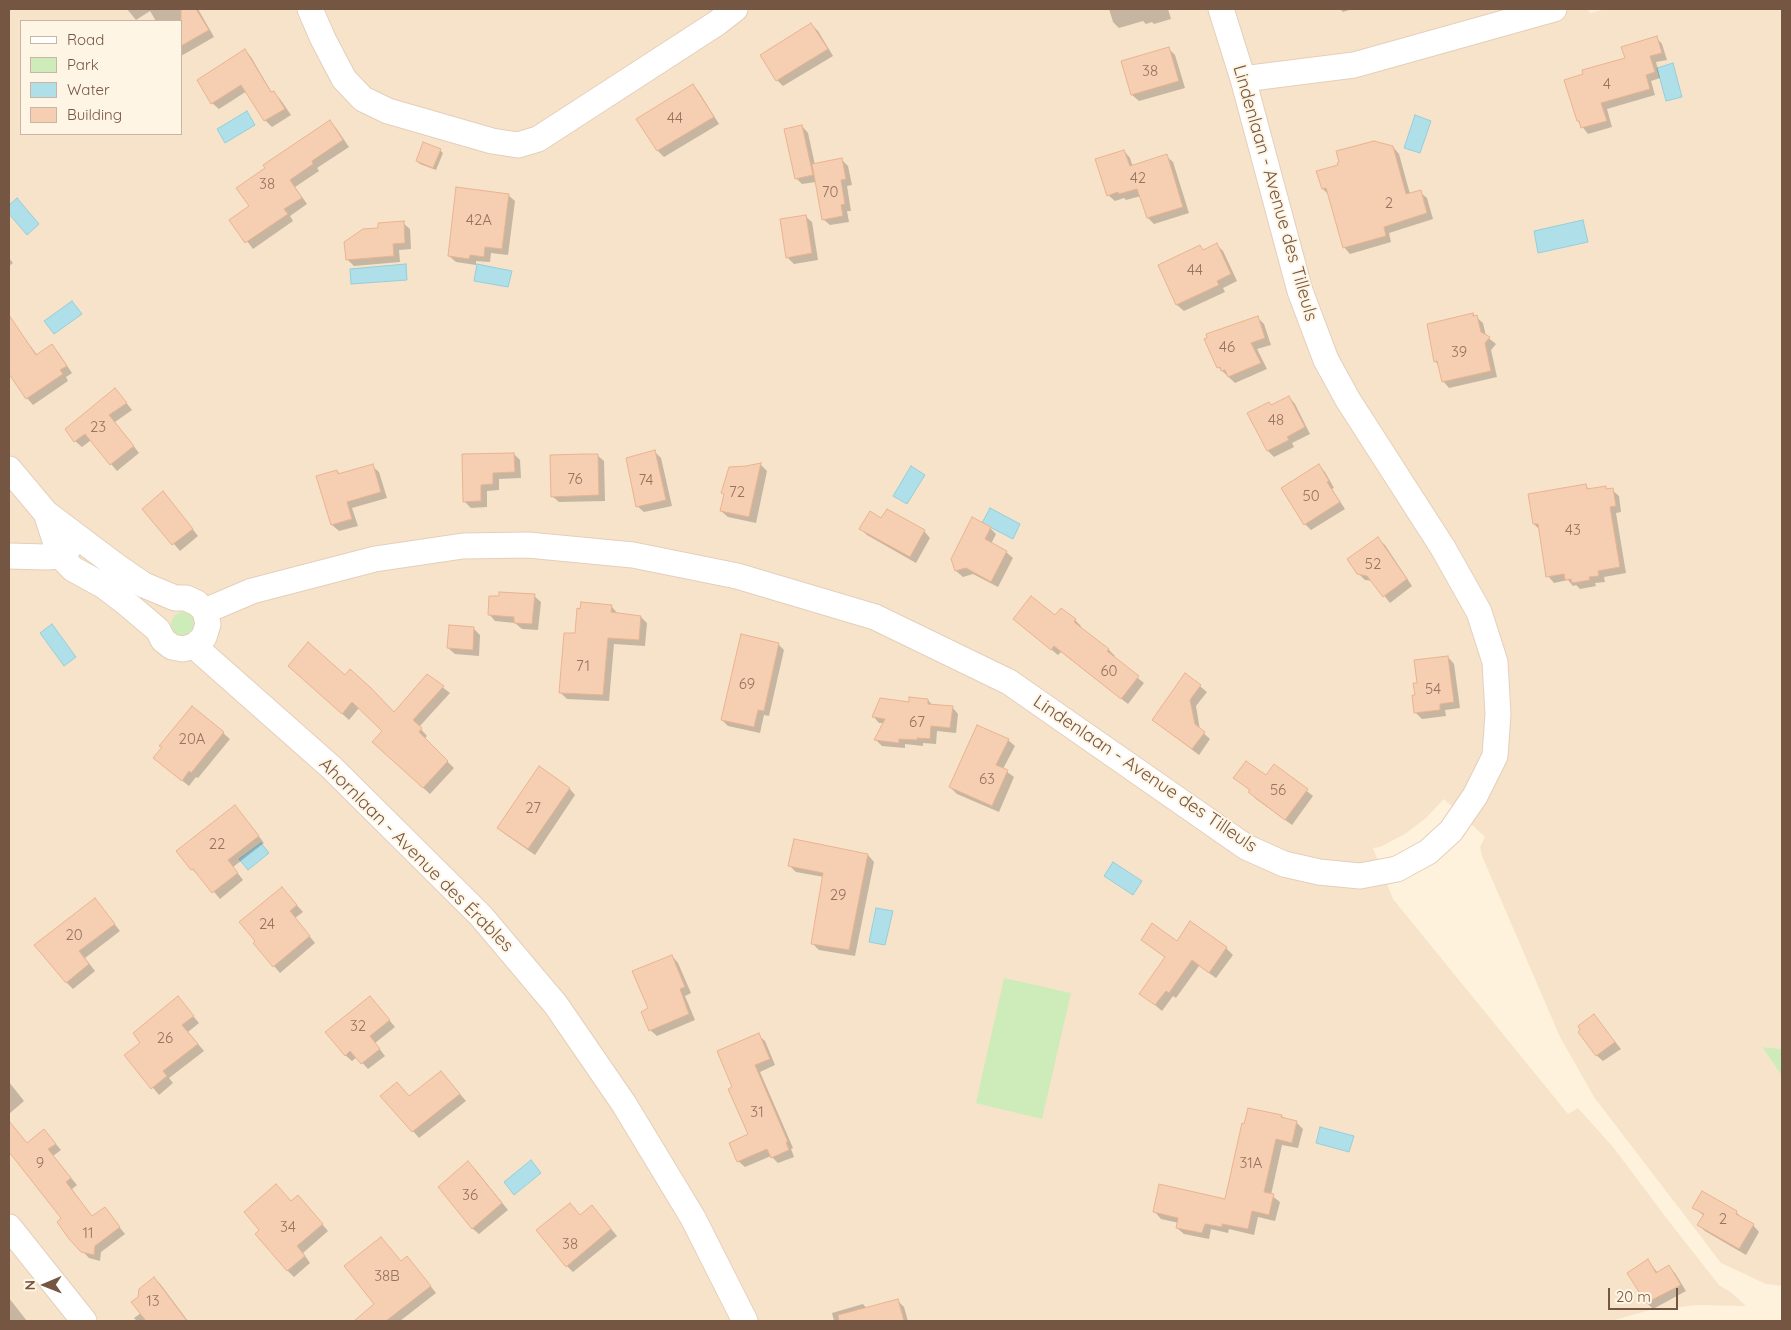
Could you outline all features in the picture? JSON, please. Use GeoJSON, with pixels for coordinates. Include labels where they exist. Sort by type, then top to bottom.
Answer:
{"type":"FeatureCollection","features":[{"type":"Feature","properties":{"kind":"street"},"geometry":{"type":"LineString","coordinates":[[310,9],[344,79],[363,99],[398,114],[492,141],[518,145],[538,139],[717,23],[735,9]]}},
{"type":"Feature","properties":{"kind":"street","name":"Lindenlaan - Avenue des Tilleuls"},"geometry":{"type":"LineString","coordinates":[[205,611],[252,591],[375,559],[463,546],[528,545],[633,555],[737,576],[875,617],[1010,682],[1246,847],[1284,864],[1319,872],[1360,876],[1398,868],[1428,852],[1451,831],[1475,796],[1495,756],[1498,714],[1495,662],[1479,612],[1443,548],[1348,400],[1326,360],[1300,291],[1221,9]]}},
{"type":"Feature","properties":{"kind":"street"},"geometry":{"type":"LineString","coordinates":[[1242,79],[1354,65],[1554,9]]}},
{"type":"Feature","properties":{"kind":"street"},"geometry":{"type":"LineString","coordinates":[[9,469],[46,513],[115,565],[144,585],[175,598],[186,598],[197,603],[205,611],[208,624],[204,637],[194,646],[183,649],[172,647],[163,640],[158,630],[157,618],[164,606],[175,598]]}},
{"type":"Feature","properties":{"kind":"street"},"geometry":{"type":"LineString","coordinates":[[46,513],[60,556],[73,569],[104,586],[158,630]]}},
{"type":"Feature","properties":{"kind":"street"},"geometry":{"type":"LineString","coordinates":[[9,556],[46,558],[60,556],[68,549],[75,534]]}},
{"type":"Feature","properties":{"kind":"street","name":"Ahornlaan - Avenue des Érables"},"geometry":{"type":"LineString","coordinates":[[194,646],[340,775],[481,916],[556,1005],[624,1104],[693,1218],[745,1321]]}},
{"type":"Feature","properties":{"kind":"street"},"geometry":{"type":"LineString","coordinates":[[9,1227],[84,1321]]}},
{"type":"Feature","properties":{"kind":"shaded area"},"geometry":{"type":"Polygon","coordinates":[[[9,9],[1588,9],[1590,13],[1607,9],[1782,9],[1782,1049],[1762,1047],[1782,1076],[1782,1286],[1766,1284],[1721,1263],[1594,1097],[1560,1037],[1482,856],[1480,847],[1485,837],[1444,799],[1426,818],[1405,834],[1380,847],[1373,848],[1393,899],[1568,1114],[1578,1108],[1613,1147],[1719,1285],[1732,1293],[1746,1306],[1699,1305],[1650,1310],[1611,1321],[9,1321],[9,9]]]}},
{"type":"Feature","properties":{"kind":"green space"},"geometry":{"type":"Polygon","coordinates":[[[184,612],[193,616],[197,625],[193,634],[184,638],[175,634],[171,625],[175,616],[184,612]]]}},
{"type":"Feature","properties":{"kind":"green space"},"geometry":{"type":"Polygon","coordinates":[[[1004,978],[1071,993],[1042,1119],[976,1103],[1004,978]]]}},
{"type":"Feature","properties":{"kind":"green space"},"geometry":{"type":"Polygon","coordinates":[[[1762,1047],[1782,1049],[1782,1076],[1762,1047]]]}},
{"type":"Feature","properties":{"kind":"water"},"geometry":{"type":"Polygon","coordinates":[[[1673,63],[1682,97],[1666,101],[1657,68],[1673,63]]]}},
{"type":"Feature","properties":{"kind":"water"},"geometry":{"type":"Polygon","coordinates":[[[247,111],[255,125],[225,143],[217,129],[247,111]]]}},
{"type":"Feature","properties":{"kind":"water"},"geometry":{"type":"Polygon","coordinates":[[[1415,115],[1431,121],[1420,153],[1404,148],[1415,115]]]}},
{"type":"Feature","properties":{"kind":"water"},"geometry":{"type":"Polygon","coordinates":[[[17,198],[39,224],[27,235],[9,214],[9,205],[17,198]]]}},
{"type":"Feature","properties":{"kind":"water"},"geometry":{"type":"Polygon","coordinates":[[[1583,220],[1588,242],[1538,253],[1534,231],[1583,220]]]}},
{"type":"Feature","properties":{"kind":"water"},"geometry":{"type":"Polygon","coordinates":[[[406,264],[407,280],[351,284],[350,269],[406,264]]]}},
{"type":"Feature","properties":{"kind":"water"},"geometry":{"type":"Polygon","coordinates":[[[477,264],[512,271],[508,287],[474,281],[477,264]]]}},
{"type":"Feature","properties":{"kind":"water"},"geometry":{"type":"Polygon","coordinates":[[[72,301],[82,314],[54,334],[44,321],[72,301]]]}},
{"type":"Feature","properties":{"kind":"water"},"geometry":{"type":"Polygon","coordinates":[[[911,466],[925,475],[907,504],[893,496],[911,466]]]}},
{"type":"Feature","properties":{"kind":"water"},"geometry":{"type":"Polygon","coordinates":[[[990,508],[1020,524],[1013,539],[982,523],[990,508]]]}},
{"type":"Feature","properties":{"kind":"water"},"geometry":{"type":"Polygon","coordinates":[[[52,624],[76,657],[64,666],[40,633],[52,624]]]}},
{"type":"Feature","properties":{"kind":"water"},"geometry":{"type":"Polygon","coordinates":[[[261,843],[269,853],[248,870],[239,859],[261,843]]]}},
{"type":"Feature","properties":{"kind":"water"},"geometry":{"type":"Polygon","coordinates":[[[1113,862],[1142,881],[1133,895],[1104,876],[1113,862]]]}},
{"type":"Feature","properties":{"kind":"water"},"geometry":{"type":"Polygon","coordinates":[[[876,908],[893,911],[885,945],[869,942],[876,908]]]}},
{"type":"Feature","properties":{"kind":"water"},"geometry":{"type":"Polygon","coordinates":[[[1320,1127],[1354,1136],[1349,1152],[1316,1143],[1320,1127]]]}},
{"type":"Feature","properties":{"kind":"water"},"geometry":{"type":"Polygon","coordinates":[[[531,1160],[541,1173],[514,1195],[504,1182],[531,1160]]]}},
{"type":"Feature","properties":{"kind":"building"},"geometry":{"type":"Polygon","coordinates":[[[181,9],[196,9],[209,30],[182,45],[181,9]]]}},
{"type":"Feature","properties":{"kind":"building"},"geometry":{"type":"Polygon","coordinates":[[[811,23],[828,49],[776,81],[760,55],[811,23]]]}},
{"type":"Feature","properties":{"kind":"building"},"geometry":{"type":"Polygon","coordinates":[[[1657,36],[1662,53],[1650,56],[1655,72],[1646,75],[1650,89],[1601,103],[1607,121],[1581,128],[1564,80],[1583,74],[1582,70],[1625,58],[1621,47],[1657,36]]]}},
{"type":"Feature","properties":{"kind":"building"},"geometry":{"type":"Polygon","coordinates":[[[1169,47],[1179,81],[1131,95],[1121,61],[1169,47]]]}},
{"type":"Feature","properties":{"kind":"building"},"geometry":{"type":"Polygon","coordinates":[[[245,49],[271,92],[274,91],[285,109],[264,121],[241,85],[211,104],[197,80],[245,49]]]}},
{"type":"Feature","properties":{"kind":"building"},"geometry":{"type":"Polygon","coordinates":[[[693,84],[714,117],[657,151],[636,119],[693,84]]]}},
{"type":"Feature","properties":{"kind":"building"},"geometry":{"type":"Polygon","coordinates":[[[330,120],[343,140],[312,161],[313,164],[290,180],[302,198],[284,209],[288,214],[245,243],[229,220],[249,206],[236,188],[265,168],[263,165],[330,120]]]}},
{"type":"Feature","properties":{"kind":"building"},"geometry":{"type":"Polygon","coordinates":[[[802,125],[813,175],[795,179],[784,129],[802,125]]]}},
{"type":"Feature","properties":{"kind":"building"},"geometry":{"type":"Polygon","coordinates":[[[1374,141],[1393,146],[1406,194],[1421,190],[1427,213],[1384,227],[1386,236],[1343,248],[1326,188],[1322,189],[1316,171],[1338,165],[1336,151],[1374,141]]]}},
{"type":"Feature","properties":{"kind":"building"},"geometry":{"type":"Polygon","coordinates":[[[423,142],[441,149],[433,168],[416,161],[423,142]]]}},
{"type":"Feature","properties":{"kind":"building"},"geometry":{"type":"Polygon","coordinates":[[[1124,150],[1130,166],[1167,154],[1183,207],[1147,218],[1137,189],[1107,196],[1095,159],[1124,150]]]}},
{"type":"Feature","properties":{"kind":"building"},"geometry":{"type":"Polygon","coordinates":[[[842,158],[846,179],[841,180],[845,204],[841,205],[843,216],[822,220],[812,164],[842,158]]]}},
{"type":"Feature","properties":{"kind":"building"},"geometry":{"type":"Polygon","coordinates":[[[456,187],[509,194],[502,249],[485,247],[484,257],[470,255],[469,259],[448,256],[456,187]]]}},
{"type":"Feature","properties":{"kind":"building"},"geometry":{"type":"Polygon","coordinates":[[[806,215],[812,253],[786,258],[780,219],[806,215]]]}},
{"type":"Feature","properties":{"kind":"building"},"geometry":{"type":"Polygon","coordinates":[[[404,221],[405,243],[393,244],[394,256],[346,260],[344,242],[363,229],[378,228],[378,223],[404,221]]]}},
{"type":"Feature","properties":{"kind":"building"},"geometry":{"type":"Polygon","coordinates":[[[1217,243],[1231,274],[1217,281],[1219,285],[1176,305],[1158,265],[1200,245],[1203,250],[1217,243]]]}},
{"type":"Feature","properties":{"kind":"building"},"geometry":{"type":"Polygon","coordinates":[[[1473,313],[1473,316],[1477,315],[1481,332],[1490,337],[1485,343],[1491,371],[1442,382],[1437,361],[1434,362],[1427,324],[1473,313]]]}},
{"type":"Feature","properties":{"kind":"building"},"geometry":{"type":"Polygon","coordinates":[[[9,315],[36,355],[52,344],[67,366],[60,370],[63,374],[26,399],[9,374],[9,315]]]}},
{"type":"Feature","properties":{"kind":"building"},"geometry":{"type":"Polygon","coordinates":[[[1258,316],[1265,338],[1251,343],[1261,363],[1228,377],[1225,370],[1221,371],[1220,367],[1217,368],[1204,339],[1207,338],[1206,334],[1258,316]]]}},
{"type":"Feature","properties":{"kind":"building"},"geometry":{"type":"Polygon","coordinates":[[[115,388],[127,403],[109,415],[134,446],[110,465],[85,434],[74,442],[65,429],[115,388]]]}},
{"type":"Feature","properties":{"kind":"building"},"geometry":{"type":"Polygon","coordinates":[[[1289,396],[1305,427],[1287,437],[1289,440],[1267,451],[1247,413],[1269,402],[1271,405],[1289,396]]]}},
{"type":"Feature","properties":{"kind":"building"},"geometry":{"type":"Polygon","coordinates":[[[655,450],[666,500],[636,507],[626,458],[655,450]]]}},
{"type":"Feature","properties":{"kind":"building"},"geometry":{"type":"Polygon","coordinates":[[[514,453],[515,472],[493,473],[493,484],[481,485],[481,501],[463,502],[462,454],[514,453]]]}},
{"type":"Feature","properties":{"kind":"building"},"geometry":{"type":"Polygon","coordinates":[[[598,454],[599,495],[551,497],[550,455],[598,454]]]}},
{"type":"Feature","properties":{"kind":"building"},"geometry":{"type":"Polygon","coordinates":[[[761,463],[749,517],[720,511],[724,494],[721,493],[729,467],[761,463]]]}},
{"type":"Feature","properties":{"kind":"building"},"geometry":{"type":"Polygon","coordinates":[[[373,464],[381,492],[347,502],[352,519],[331,525],[316,476],[337,470],[338,474],[373,464]]]}},
{"type":"Feature","properties":{"kind":"building"},"geometry":{"type":"Polygon","coordinates":[[[1319,464],[1329,481],[1327,482],[1340,502],[1304,525],[1281,488],[1319,464]]]}},
{"type":"Feature","properties":{"kind":"building"},"geometry":{"type":"Polygon","coordinates":[[[1586,484],[1587,489],[1606,486],[1606,489],[1613,488],[1616,506],[1610,507],[1620,567],[1598,571],[1599,576],[1589,577],[1590,580],[1572,583],[1571,579],[1565,580],[1564,574],[1546,577],[1538,524],[1533,524],[1528,494],[1586,484]]]}},
{"type":"Feature","properties":{"kind":"building"},"geometry":{"type":"Polygon","coordinates":[[[163,491],[193,529],[172,545],[142,509],[163,491]]]}},
{"type":"Feature","properties":{"kind":"building"},"geometry":{"type":"Polygon","coordinates":[[[887,509],[925,530],[910,557],[859,529],[870,511],[881,518],[887,509]]]}},
{"type":"Feature","properties":{"kind":"building"},"geometry":{"type":"Polygon","coordinates":[[[972,517],[991,527],[985,539],[1007,551],[991,582],[966,568],[955,571],[951,559],[972,517]]]}},
{"type":"Feature","properties":{"kind":"building"},"geometry":{"type":"Polygon","coordinates":[[[1378,537],[1407,579],[1383,597],[1367,576],[1357,574],[1347,559],[1378,537]]]}},
{"type":"Feature","properties":{"kind":"building"},"geometry":{"type":"Polygon","coordinates":[[[499,592],[535,594],[532,624],[514,623],[514,617],[488,615],[489,596],[499,596],[499,592]]]}},
{"type":"Feature","properties":{"kind":"building"},"geometry":{"type":"Polygon","coordinates":[[[1031,596],[1055,615],[1061,608],[1076,619],[1074,622],[1109,649],[1107,651],[1139,676],[1121,699],[1054,646],[1051,650],[1013,619],[1031,596]]]}},
{"type":"Feature","properties":{"kind":"building"},"geometry":{"type":"Polygon","coordinates":[[[581,602],[612,605],[611,612],[641,616],[639,640],[608,638],[603,695],[559,693],[564,633],[575,633],[577,608],[580,609],[581,602]]]}},
{"type":"Feature","properties":{"kind":"building"},"geometry":{"type":"Polygon","coordinates":[[[449,625],[474,627],[473,650],[447,648],[449,625]]]}},
{"type":"Feature","properties":{"kind":"building"},"geometry":{"type":"Polygon","coordinates":[[[741,634],[779,643],[764,711],[758,710],[754,727],[721,720],[741,634]]]}},
{"type":"Feature","properties":{"kind":"building"},"geometry":{"type":"Polygon","coordinates":[[[308,642],[345,675],[350,669],[394,712],[427,674],[444,686],[413,720],[422,728],[419,732],[448,761],[423,788],[372,742],[382,731],[352,702],[342,714],[288,666],[308,642]]]}},
{"type":"Feature","properties":{"kind":"building"},"geometry":{"type":"Polygon","coordinates":[[[1448,656],[1454,702],[1440,704],[1440,710],[1414,713],[1412,695],[1415,695],[1413,683],[1417,683],[1414,660],[1448,656]]]}},
{"type":"Feature","properties":{"kind":"building"},"geometry":{"type":"Polygon","coordinates":[[[1185,673],[1201,685],[1190,700],[1195,724],[1205,732],[1192,749],[1152,720],[1185,673]]]}},
{"type":"Feature","properties":{"kind":"building"},"geometry":{"type":"Polygon","coordinates":[[[909,697],[928,699],[928,704],[953,706],[950,728],[931,726],[930,739],[899,739],[899,743],[874,740],[885,719],[872,717],[880,698],[909,702],[909,697]]]}},
{"type":"Feature","properties":{"kind":"building"},"geometry":{"type":"Polygon","coordinates":[[[192,706],[224,732],[191,773],[189,771],[182,781],[153,758],[162,747],[159,746],[192,706]]]}},
{"type":"Feature","properties":{"kind":"building"},"geometry":{"type":"Polygon","coordinates":[[[977,725],[1009,739],[996,765],[1008,770],[992,806],[949,787],[977,725]]]}},
{"type":"Feature","properties":{"kind":"building"},"geometry":{"type":"Polygon","coordinates":[[[1246,761],[1266,775],[1274,764],[1308,789],[1285,820],[1233,778],[1246,761]]]}},
{"type":"Feature","properties":{"kind":"building"},"geometry":{"type":"Polygon","coordinates":[[[539,766],[570,788],[528,849],[497,828],[539,766]]]}},
{"type":"Feature","properties":{"kind":"building"},"geometry":{"type":"Polygon","coordinates":[[[235,805],[259,836],[228,860],[238,873],[212,893],[176,851],[235,805]]]}},
{"type":"Feature","properties":{"kind":"building"},"geometry":{"type":"Polygon","coordinates":[[[794,839],[868,854],[849,950],[811,944],[823,873],[788,866],[794,839]]]}},
{"type":"Feature","properties":{"kind":"building"},"geometry":{"type":"Polygon","coordinates":[[[282,887],[297,905],[290,911],[310,936],[273,967],[239,922],[282,887]]]}},
{"type":"Feature","properties":{"kind":"building"},"geometry":{"type":"Polygon","coordinates":[[[95,898],[115,924],[79,951],[89,964],[66,983],[34,945],[95,898]]]}},
{"type":"Feature","properties":{"kind":"building"},"geometry":{"type":"Polygon","coordinates":[[[1190,921],[1227,947],[1209,973],[1192,960],[1169,993],[1166,991],[1155,1005],[1139,994],[1165,957],[1141,940],[1152,923],[1177,941],[1190,921]]]}},
{"type":"Feature","properties":{"kind":"building"},"geometry":{"type":"Polygon","coordinates":[[[672,955],[685,987],[680,989],[689,1014],[649,1031],[641,1012],[648,1008],[632,971],[672,955]]]}},
{"type":"Feature","properties":{"kind":"building"},"geometry":{"type":"Polygon","coordinates":[[[178,996],[194,1016],[182,1025],[198,1044],[163,1071],[167,1076],[151,1089],[124,1055],[140,1043],[133,1033],[178,996]]]}},
{"type":"Feature","properties":{"kind":"building"},"geometry":{"type":"Polygon","coordinates":[[[370,996],[390,1020],[370,1036],[380,1049],[361,1064],[350,1051],[345,1056],[325,1032],[370,996]]]}},
{"type":"Feature","properties":{"kind":"building"},"geometry":{"type":"Polygon","coordinates":[[[1594,1014],[1615,1042],[1596,1056],[1578,1032],[1580,1030],[1578,1026],[1594,1014]]]}},
{"type":"Feature","properties":{"kind":"building"},"geometry":{"type":"Polygon","coordinates":[[[759,1033],[770,1059],[755,1065],[788,1142],[786,1142],[789,1150],[771,1158],[767,1149],[737,1162],[729,1143],[748,1134],[728,1089],[732,1087],[717,1051],[759,1033]]]}},
{"type":"Feature","properties":{"kind":"building"},"geometry":{"type":"Polygon","coordinates":[[[441,1071],[460,1094],[412,1132],[380,1096],[397,1082],[409,1096],[441,1071]]]}},
{"type":"Feature","properties":{"kind":"building"},"geometry":{"type":"Polygon","coordinates":[[[1248,1108],[1282,1115],[1281,1117],[1297,1121],[1292,1143],[1276,1139],[1264,1192],[1274,1194],[1269,1215],[1252,1211],[1248,1229],[1222,1224],[1222,1227],[1205,1224],[1202,1233],[1176,1228],[1178,1218],[1153,1212],[1159,1184],[1225,1199],[1242,1123],[1244,1124],[1248,1108]]]}},
{"type":"Feature","properties":{"kind":"building"},"geometry":{"type":"Polygon","coordinates":[[[9,1121],[27,1143],[44,1129],[56,1144],[48,1149],[71,1178],[66,1182],[92,1216],[105,1207],[120,1227],[95,1246],[94,1255],[81,1252],[69,1239],[57,1222],[61,1218],[9,1152],[9,1121]]]}},
{"type":"Feature","properties":{"kind":"building"},"geometry":{"type":"Polygon","coordinates":[[[468,1161],[502,1203],[472,1229],[438,1187],[468,1161]]]}},
{"type":"Feature","properties":{"kind":"building"},"geometry":{"type":"Polygon","coordinates":[[[276,1184],[291,1201],[298,1195],[323,1224],[297,1246],[305,1256],[287,1271],[255,1234],[259,1230],[244,1212],[276,1184]]]}},
{"type":"Feature","properties":{"kind":"building"},"geometry":{"type":"Polygon","coordinates":[[[1702,1191],[1737,1211],[1736,1214],[1754,1224],[1739,1249],[1697,1225],[1704,1214],[1692,1208],[1702,1191]]]}},
{"type":"Feature","properties":{"kind":"building"},"geometry":{"type":"Polygon","coordinates":[[[570,1203],[580,1215],[592,1205],[611,1229],[566,1267],[536,1230],[570,1203]]]}},
{"type":"Feature","properties":{"kind":"building"},"geometry":{"type":"Polygon","coordinates":[[[381,1237],[401,1261],[407,1256],[431,1286],[386,1321],[354,1321],[374,1304],[344,1266],[381,1237]]]}},
{"type":"Feature","properties":{"kind":"building"},"geometry":{"type":"Polygon","coordinates":[[[1648,1259],[1656,1273],[1669,1265],[1681,1285],[1646,1303],[1627,1273],[1648,1259]]]}},
{"type":"Feature","properties":{"kind":"building"},"geometry":{"type":"Polygon","coordinates":[[[154,1277],[187,1321],[146,1321],[131,1302],[138,1297],[139,1289],[154,1277]]]}},
{"type":"Feature","properties":{"kind":"building"},"geometry":{"type":"Polygon","coordinates":[[[898,1299],[904,1321],[839,1321],[838,1315],[898,1299]]]}}]}
